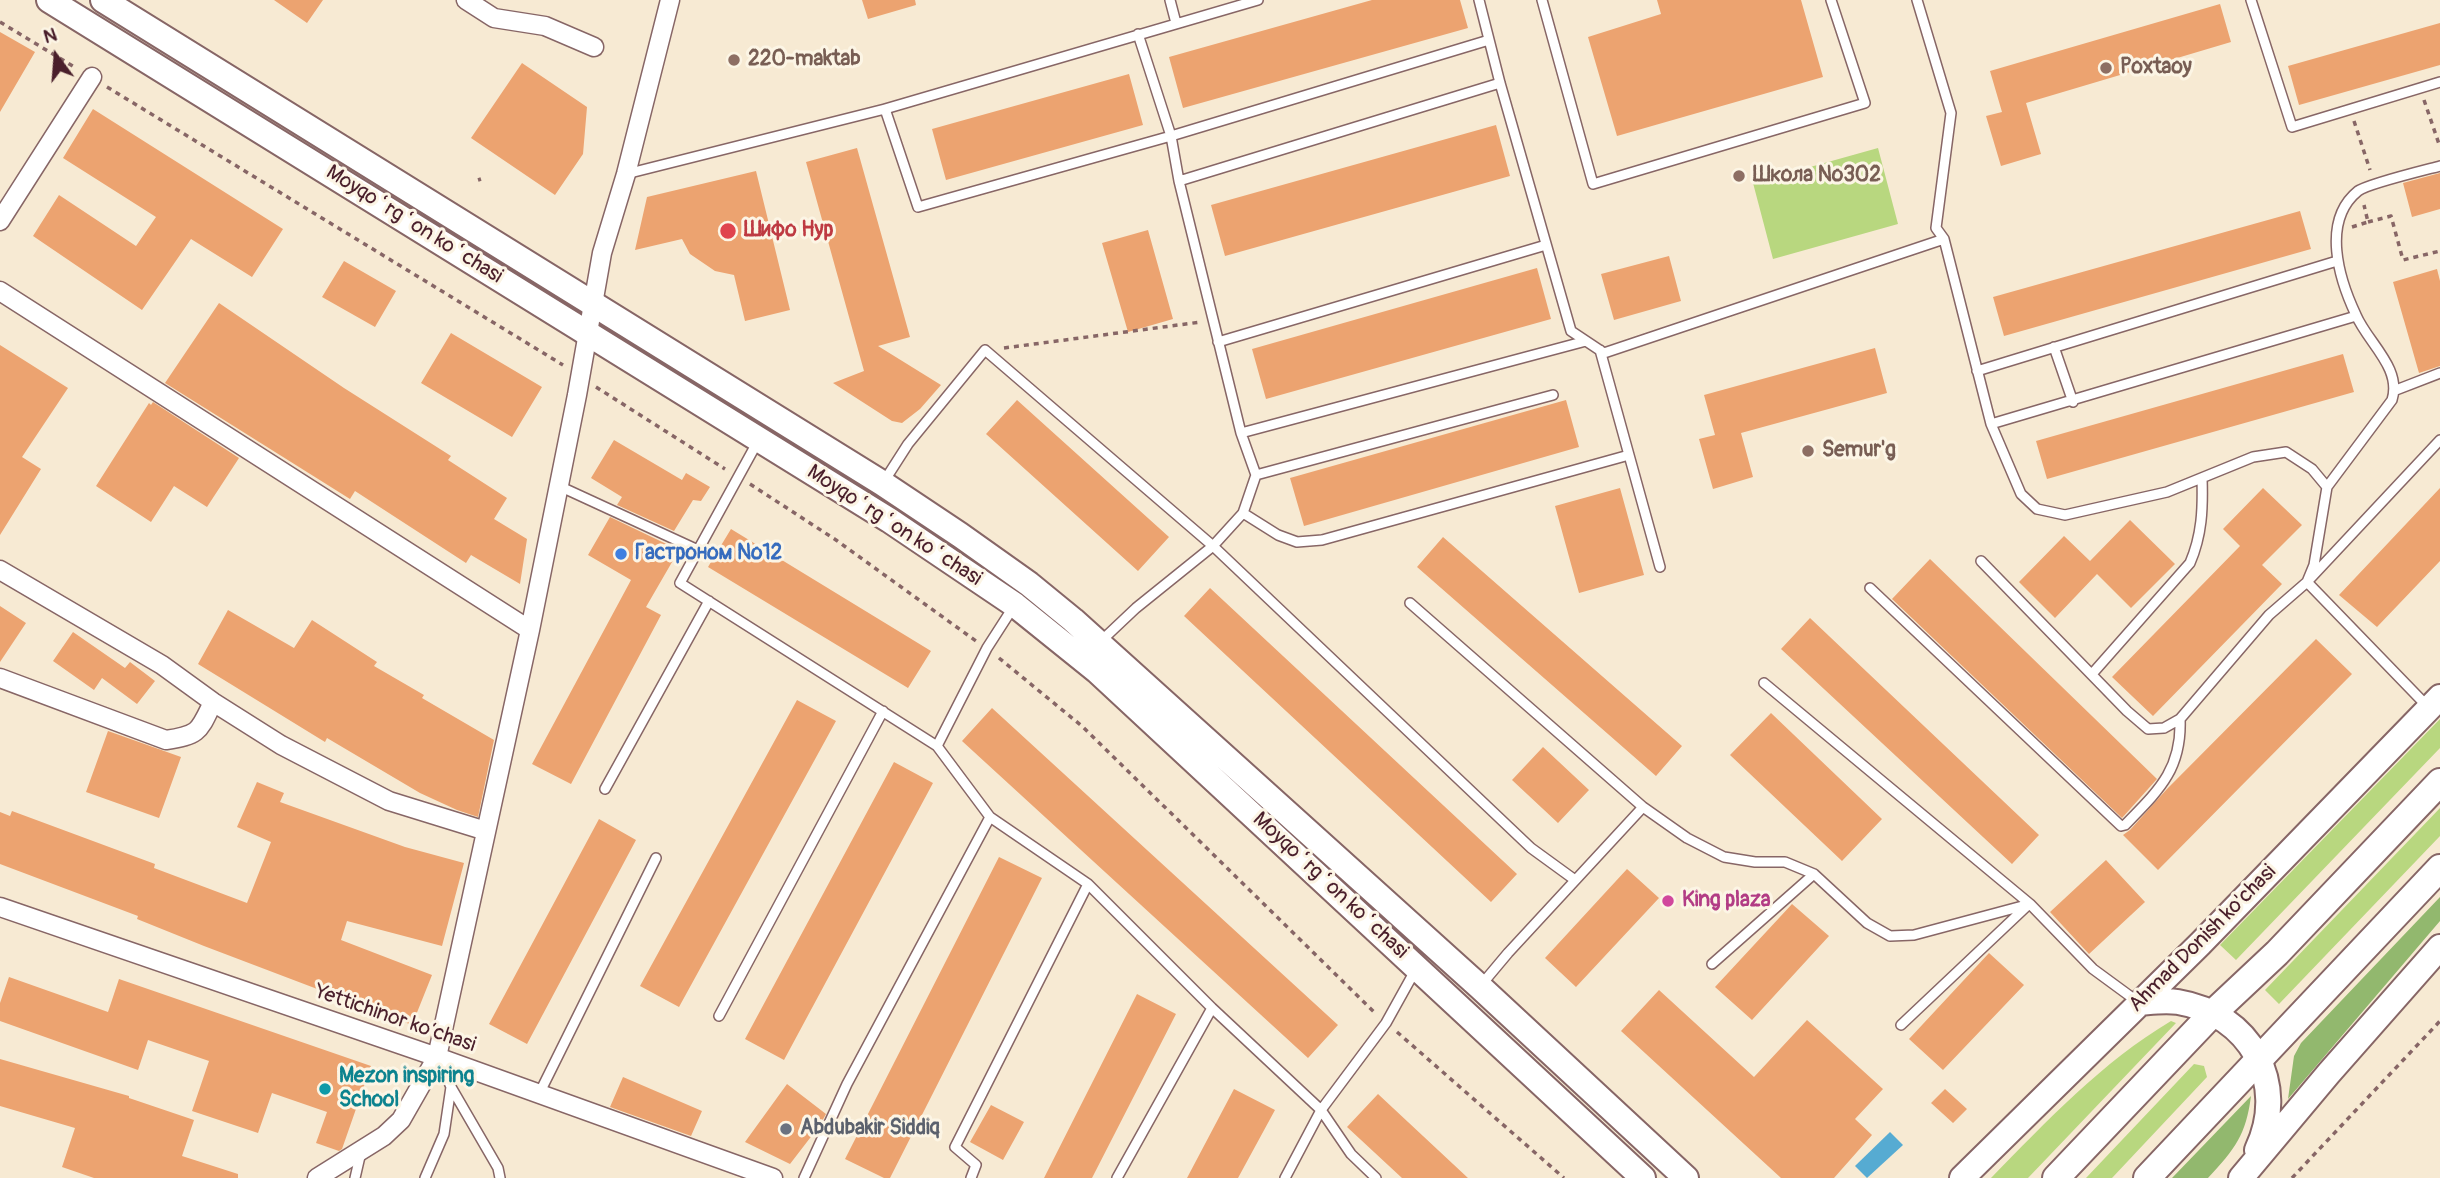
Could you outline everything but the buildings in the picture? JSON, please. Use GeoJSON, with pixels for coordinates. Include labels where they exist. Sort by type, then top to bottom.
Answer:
{"type":"FeatureCollection","features":[{"type":"Feature","properties":{"kind":"main road","name":"Moyqoʻrgʻon koʻchasi"},"geometry":{"type":"LineString","coordinates":[[49,0],[889,520],[1015,605],[1097,671],[1643,1178]]}},
{"type":"Feature","properties":{"kind":"main road","name":"Moyqoʻrgʻon koʻchasi"},"geometry":{"type":"LineString","coordinates":[[103,0],[883,483],[1028,584],[1480,987],[1686,1178]]}},
{"type":"Feature","properties":{"kind":"main road","name":"Ahmad Donish ko'chasi"},"geometry":{"type":"LineString","coordinates":[[1962,1178],[2200,944],[2435,703]]}},
{"type":"Feature","properties":{"kind":"main road"},"geometry":{"type":"LineString","coordinates":[[2056,1178],[2212,1014],[2277,953],[2440,782]]}},
{"type":"Feature","properties":{"kind":"main road"},"geometry":{"type":"LineString","coordinates":[[2147,1178],[2440,868]]}},
{"type":"Feature","properties":{"kind":"main road"},"geometry":{"type":"LineString","coordinates":[[2243,1177],[2329,1073],[2440,947]]}},
{"type":"Feature","properties":{"kind":"main road"},"geometry":{"type":"LineString","coordinates":[[2139,1003],[2175,1001],[2195,1006],[2234,1026],[2248,1042],[2266,1076],[2270,1097],[2269,1113],[2261,1142],[2243,1177]]}},
{"type":"Feature","properties":{"kind":"street"},"geometry":{"type":"LineString","coordinates":[[466,0],[494,18],[545,26],[594,47]]}},
{"type":"Feature","properties":{"kind":"street"},"geometry":{"type":"LineString","coordinates":[[317,1178],[384,1136],[401,1121],[437,1057],[530,631],[602,253],[626,174],[670,0]]}},
{"type":"Feature","properties":{"kind":"street"},"geometry":{"type":"LineString","coordinates":[[0,221],[92,78]]}},
{"type":"Feature","properties":{"kind":"street"},"geometry":{"type":"LineString","coordinates":[[0,291],[530,631]]}},
{"type":"Feature","properties":{"kind":"street"},"geometry":{"type":"LineString","coordinates":[[0,570],[162,665],[213,702],[281,745],[388,800],[486,831]]}},
{"type":"Feature","properties":{"kind":"street"},"geometry":{"type":"LineString","coordinates":[[0,678],[166,740],[182,738],[200,729],[213,702]]}},
{"type":"Feature","properties":{"kind":"street","name":"Yettichinor ko‘chasi"},"geometry":{"type":"LineString","coordinates":[[0,906],[437,1057],[773,1178]]}},
{"type":"Feature","properties":{"kind":"lane"},"geometry":{"type":"LineString","coordinates":[[1170,0],[1177,23]]}},
{"type":"Feature","properties":{"kind":"lane"},"geometry":{"type":"LineString","coordinates":[[626,174],[885,109],[1258,0]]}},
{"type":"Feature","properties":{"kind":"lane"},"geometry":{"type":"LineString","coordinates":[[1479,0],[1571,331],[1604,353],[1944,239]]}},
{"type":"Feature","properties":{"kind":"lane"},"geometry":{"type":"LineString","coordinates":[[1542,0],[1593,184],[1865,103],[1831,0]]}},
{"type":"Feature","properties":{"kind":"lane"},"geometry":{"type":"LineString","coordinates":[[1917,0],[1951,113],[1936,228],[1944,239],[1991,424],[2021,494],[2037,509],[2065,515],[2166,492],[2253,457],[2286,452],[2312,469],[2327,486]]}},
{"type":"Feature","properties":{"kind":"lane"},"geometry":{"type":"LineString","coordinates":[[2251,0],[2292,127],[2440,82]]}},
{"type":"Feature","properties":{"kind":"lane"},"geometry":{"type":"LineString","coordinates":[[1098,644],[1136,608],[1213,545],[1243,513],[1256,475],[1241,433],[1179,181],[1171,136],[1138,34]]}},
{"type":"Feature","properties":{"kind":"lane"},"geometry":{"type":"LineString","coordinates":[[885,109],[918,207],[1171,136],[1489,40]]}},
{"type":"Feature","properties":{"kind":"lane"},"geometry":{"type":"LineString","coordinates":[[1179,181],[1500,83]]}},
{"type":"Feature","properties":{"kind":"lane"},"geometry":{"type":"LineString","coordinates":[[2307,582],[2314,565],[2327,486],[2392,400],[2396,390],[2395,377],[2356,316],[2337,261],[2336,231],[2346,206],[2360,190],[2440,166]]}},
{"type":"Feature","properties":{"kind":"lane"},"geometry":{"type":"LineString","coordinates":[[1219,342],[1546,245]]}},
{"type":"Feature","properties":{"kind":"lane"},"geometry":{"type":"LineString","coordinates":[[1977,371],[2337,261]]}},
{"type":"Feature","properties":{"kind":"lane"},"geometry":{"type":"LineString","coordinates":[[1991,424],[2356,316]]}},
{"type":"Feature","properties":{"kind":"lane"},"geometry":{"type":"LineString","coordinates":[[1241,433],[1586,341]]}},
{"type":"Feature","properties":{"kind":"lane"},"geometry":{"type":"LineString","coordinates":[[2054,347],[2073,401]]}},
{"type":"Feature","properties":{"kind":"lane"},"geometry":{"type":"LineString","coordinates":[[883,483],[908,444],[985,350],[1213,545],[1531,848],[1575,880]]}},
{"type":"Feature","properties":{"kind":"lane"},"geometry":{"type":"LineString","coordinates":[[1600,350],[1660,567]]}},
{"type":"Feature","properties":{"kind":"lane"},"geometry":{"type":"LineString","coordinates":[[2396,390],[2440,373]]}},
{"type":"Feature","properties":{"kind":"lane"},"geometry":{"type":"LineString","coordinates":[[1256,475],[1553,395]]}},
{"type":"Feature","properties":{"kind":"lane"},"geometry":{"type":"LineString","coordinates":[[758,440],[680,583],[937,746],[990,817],[1088,884],[1212,1008],[1321,1110],[1351,1154],[1376,1178]]}},
{"type":"Feature","properties":{"kind":"lane"},"geometry":{"type":"LineString","coordinates":[[1981,561],[2148,729],[2164,728],[2180,719],[2269,615],[2307,582],[2440,440]]}},
{"type":"Feature","properties":{"kind":"lane"},"geometry":{"type":"LineString","coordinates":[[1243,513],[1278,535],[1297,542],[1322,540],[1629,455]]}},
{"type":"Feature","properties":{"kind":"lane"},"geometry":{"type":"LineString","coordinates":[[2092,674],[2190,563],[2198,544],[2203,516],[2202,478]]}},
{"type":"Feature","properties":{"kind":"lane"},"geometry":{"type":"LineString","coordinates":[[559,486],[698,550]]}},
{"type":"Feature","properties":{"kind":"lane"},"geometry":{"type":"LineString","coordinates":[[2307,582],[2435,703]]}},
{"type":"Feature","properties":{"kind":"lane"},"geometry":{"type":"LineString","coordinates":[[1870,588],[2122,826],[2161,788],[2168,776],[2181,735],[2180,719]]}},
{"type":"Feature","properties":{"kind":"lane"},"geometry":{"type":"LineString","coordinates":[[605,789],[709,601]]}},
{"type":"Feature","properties":{"kind":"lane"},"geometry":{"type":"LineString","coordinates":[[1410,603],[1643,807],[1687,838],[1724,856],[1755,862],[1785,862],[1814,874],[1867,923],[1890,936],[1914,935],[2029,904]]}},
{"type":"Feature","properties":{"kind":"lane"},"geometry":{"type":"LineString","coordinates":[[937,746],[987,648],[1015,605]]}},
{"type":"Feature","properties":{"kind":"lane"},"geometry":{"type":"LineString","coordinates":[[1764,683],[2029,904],[2093,969],[2139,1003]]}},
{"type":"Feature","properties":{"kind":"lane"},"geometry":{"type":"LineString","coordinates":[[719,1016],[883,711]]}},
{"type":"Feature","properties":{"kind":"lane"},"geometry":{"type":"LineString","coordinates":[[1480,987],[1643,807]]}},
{"type":"Feature","properties":{"kind":"lane"},"geometry":{"type":"LineString","coordinates":[[804,1178],[846,1084],[990,817]]}},
{"type":"Feature","properties":{"kind":"lane"},"geometry":{"type":"LineString","coordinates":[[539,1094],[656,858]]}},
{"type":"Feature","properties":{"kind":"lane"},"geometry":{"type":"LineString","coordinates":[[1712,964],[1814,874]]}},
{"type":"Feature","properties":{"kind":"lane"},"geometry":{"type":"LineString","coordinates":[[971,1178],[976,1165],[956,1147],[1088,884]]}},
{"type":"Feature","properties":{"kind":"lane"},"geometry":{"type":"LineString","coordinates":[[1901,1025],[2029,904]]}},
{"type":"Feature","properties":{"kind":"lane"},"geometry":{"type":"LineString","coordinates":[[1285,1178],[1321,1110],[1386,1023],[1417,967]]}},
{"type":"Feature","properties":{"kind":"lane"},"geometry":{"type":"LineString","coordinates":[[1117,1178],[1212,1008]]}},
{"type":"Feature","properties":{"kind":"lane"},"geometry":{"type":"LineString","coordinates":[[437,1057],[451,1087],[498,1168],[500,1178]]}},
{"type":"Feature","properties":{"kind":"lane"},"geometry":{"type":"LineString","coordinates":[[425,1178],[444,1134],[451,1087]]}},
{"type":"Feature","properties":{"kind":"lane"},"geometry":{"type":"LineString","coordinates":[[355,1178],[361,1150]]}},
{"type":"Feature","properties":{"kind":"path"},"geometry":{"type":"LineString","coordinates":[[0,22],[580,377],[738,477],[836,540],[987,648],[1083,727],[1386,1023],[1564,1178]]}},
{"type":"Feature","properties":{"kind":"path"},"geometry":{"type":"LineString","coordinates":[[2420,88],[2440,147]]}},
{"type":"Feature","properties":{"kind":"path"},"geometry":{"type":"LineString","coordinates":[[2350,109],[2370,172]]}},
{"type":"Feature","properties":{"kind":"path"},"geometry":{"type":"LineString","coordinates":[[2368,222],[2391,216],[2403,260],[2440,251]]}},
{"type":"Feature","properties":{"kind":"path"},"geometry":{"type":"LineString","coordinates":[[985,350],[1213,321]]}},
{"type":"Feature","properties":{"kind":"path"},"geometry":{"type":"LineString","coordinates":[[2292,1178],[2440,1021]]}},
{"type":"Feature","properties":{"kind":"green space"},"geometry":{"type":"Polygon","coordinates":[[[1878,148],[1898,224],[1773,259],[1753,183],[1878,148]]]}},
{"type":"Feature","properties":{"kind":"green space"},"geometry":{"type":"Polygon","coordinates":[[[2440,719],[2440,748],[2236,960],[2220,945],[2440,719]]]}},
{"type":"Feature","properties":{"kind":"green space"},"geometry":{"type":"Polygon","coordinates":[[[2440,808],[2440,836],[2279,1004],[2265,990],[2440,808]]]}},
{"type":"Feature","properties":{"kind":"green space"},"geometry":{"type":"Polygon","coordinates":[[[2440,897],[2440,921],[2288,1099],[2294,1056],[2301,1043],[2440,897]]]}},
{"type":"Feature","properties":{"kind":"green space"},"geometry":{"type":"Polygon","coordinates":[[[2171,1021],[2176,1023],[2028,1178],[1991,1178],[2098,1074],[2171,1021]]]}},
{"type":"Feature","properties":{"kind":"green space"},"geometry":{"type":"Polygon","coordinates":[[[2194,1064],[2204,1066],[2207,1077],[2112,1178],[2086,1178],[2194,1064]]]}},
{"type":"Feature","properties":{"kind":"green space"},"geometry":{"type":"Polygon","coordinates":[[[2251,1096],[2246,1121],[2238,1141],[2208,1178],[2172,1178],[2251,1096]]]}},
{"type":"Feature","properties":{"kind":"water"},"geometry":{"type":"Polygon","coordinates":[[[1890,1132],[1903,1145],[1867,1178],[1855,1166],[1890,1132]]]}},
{"type":"Feature","properties":{"kind":"place","name":"220-maktab"},"geometry":{"type":"Point","coordinates":[734,60]}},
{"type":"Feature","properties":{"kind":"place","name":"Poxtaoy"},"geometry":{"type":"Point","coordinates":[2106,68]}},
{"type":"Feature","properties":{"kind":"place","name":"Школа №302"},"geometry":{"type":"Point","coordinates":[1739,176]}},
{"type":"Feature","properties":{"kind":"place","name":"Шифо Нур"},"geometry":{"type":"Point","coordinates":[728,231]}},
{"type":"Feature","properties":{"kind":"place","name":"Semur'g"},"geometry":{"type":"Point","coordinates":[1808,451]}},
{"type":"Feature","properties":{"kind":"place","name":"Гастроном №12"},"geometry":{"type":"Point","coordinates":[621,554]}},
{"type":"Feature","properties":{"kind":"place","name":"King plaza"},"geometry":{"type":"Point","coordinates":[1668,901]}},
{"type":"Feature","properties":{"kind":"place","name":"Mezon inspiring School"},"geometry":{"type":"Point","coordinates":[325,1089]}},
{"type":"Feature","properties":{"kind":"place","name":"Abdubakir Siddiq"},"geometry":{"type":"Point","coordinates":[786,1129]}}]}
